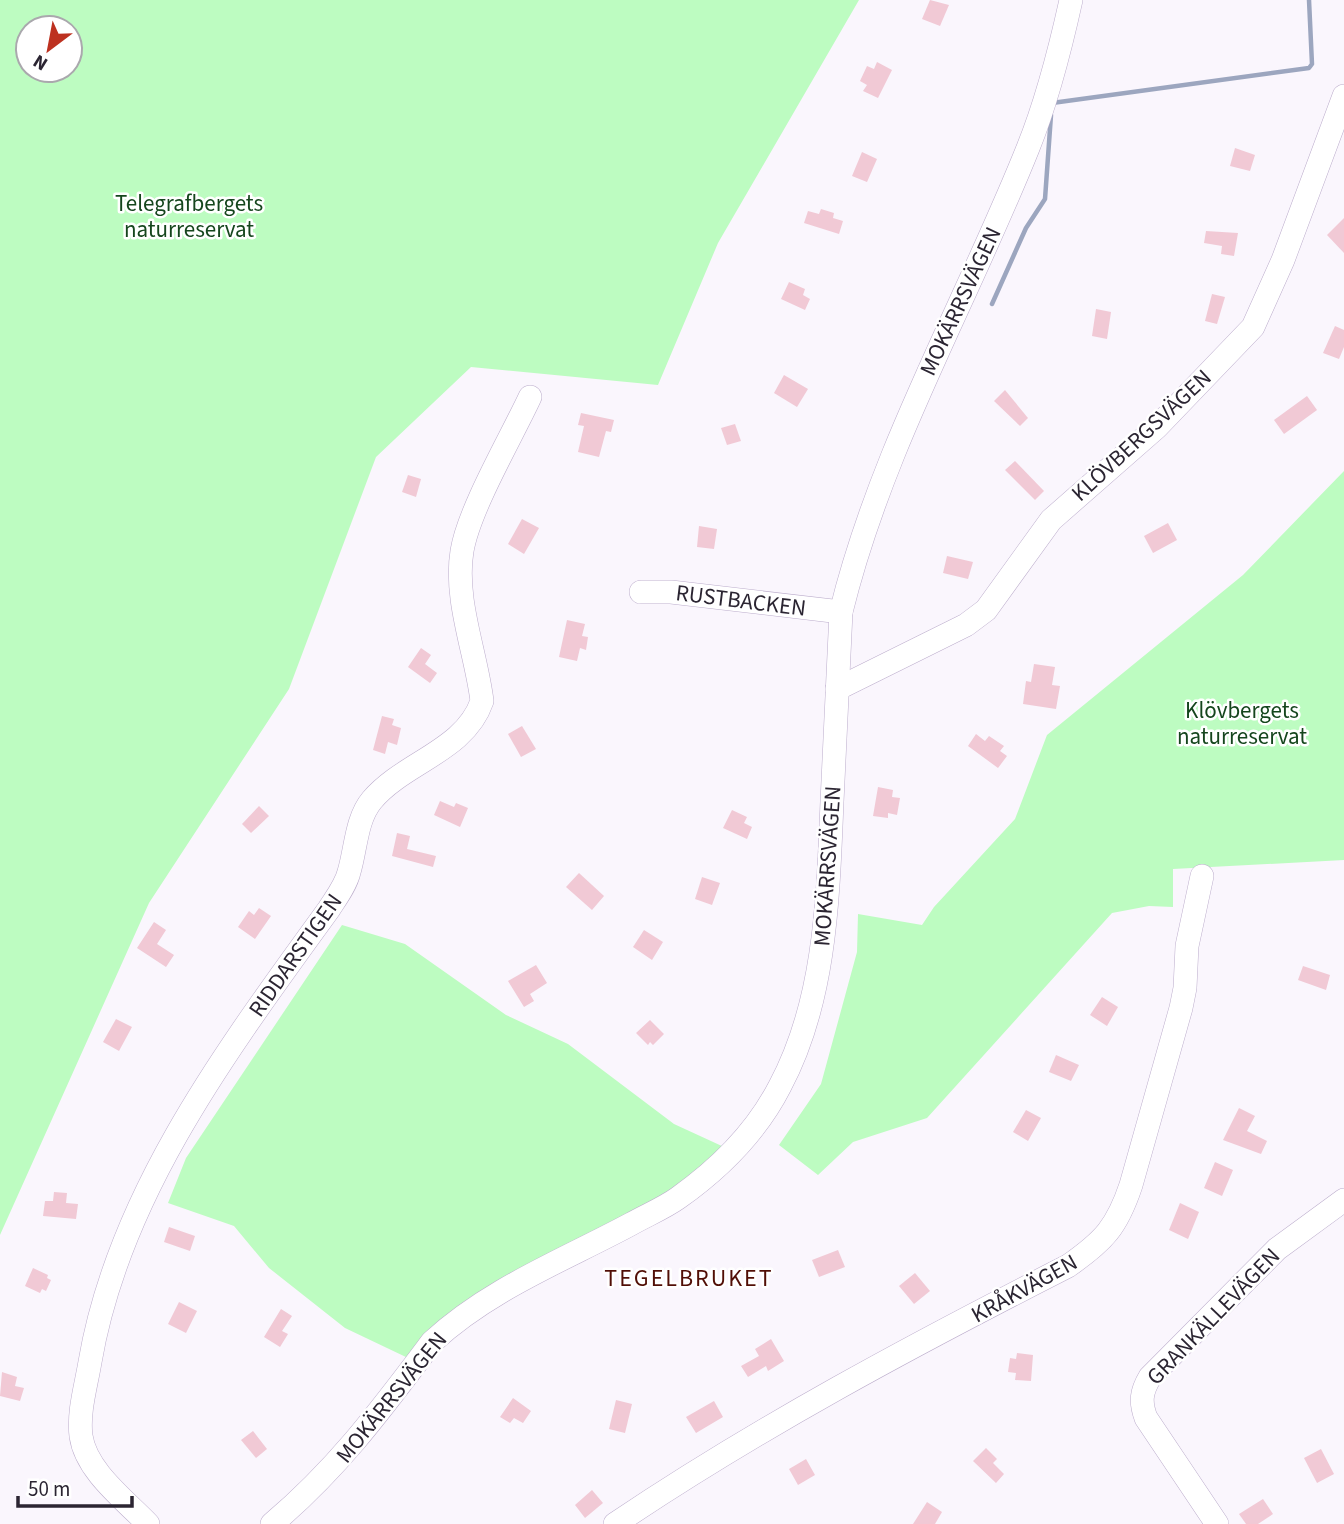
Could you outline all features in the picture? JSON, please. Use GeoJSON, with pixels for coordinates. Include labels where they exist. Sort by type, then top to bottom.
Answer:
{"type":"FeatureCollection","features":[{"type":"Feature","properties":{"kind":"street","name":"MOKÄRRSVÄGEN"},"geometry":{"type":"LineString","coordinates":[[272,1524],[316,1487],[342,1458],[432,1342],[448,1327],[467,1312],[505,1290],[676,1199],[718,1166],[766,1110],[789,1068],[807,1012],[824,941],[841,612],[860,544],[915,400],[1028,148],[1071,0]]}},
{"type":"Feature","properties":{"kind":"street","name":"KLÖVBERGSVÄGEN"},"geometry":{"type":"LineString","coordinates":[[837,689],[966,625],[986,610],[1051,520],[1157,427],[1253,327],[1283,260],[1344,96]]}},
{"type":"Feature","properties":{"kind":"street","name":"RIDDARSTIGEN"},"geometry":{"type":"LineString","coordinates":[[148,1524],[96,1469],[82,1438],[81,1411],[94,1339],[116,1265],[188,1111],[329,909],[349,875],[359,826],[369,804],[395,777],[469,728],[477,714],[482,701],[464,601],[462,551],[471,523],[530,397]]}},
{"type":"Feature","properties":{"kind":"street","name":"RUSTBACKEN"},"geometry":{"type":"LineString","coordinates":[[640,592],[671,592],[841,612]]}},
{"type":"Feature","properties":{"kind":"street","name":"KRÅKVÄGEN"},"geometry":{"type":"LineString","coordinates":[[615,1524],[692,1471],[796,1410],[1068,1266],[1107,1237],[1122,1212],[1131,1185],[1181,1008],[1188,946],[1202,876]]}},
{"type":"Feature","properties":{"kind":"street","name":"GRANKÄLLEVÄGEN"},"geometry":{"type":"LineString","coordinates":[[1217,1524],[1146,1418],[1142,1407],[1142,1389],[1150,1377],[1277,1249],[1344,1199]]}},
{"type":"Feature","properties":{"kind":"green space","name":"Telegrafbergets naturreservat"},"geometry":{"type":"Polygon","coordinates":[[[0,0],[859,0],[718,243],[658,385],[471,367],[376,457],[289,689],[149,903],[0,1235],[0,0]]]}},
{"type":"Feature","properties":{"kind":"green space","name":"Klövbergets naturreservat"},"geometry":{"type":"Polygon","coordinates":[[[1344,471],[1344,860],[1173,869],[1173,907],[1149,906],[1112,913],[927,1118],[853,1142],[818,1175],[779,1145],[821,1084],[857,952],[858,914],[922,925],[934,907],[1015,819],[1047,735],[1243,575],[1344,471]]]}},
{"type":"Feature","properties":{"kind":"green space"},"geometry":{"type":"Polygon","coordinates":[[[342,925],[405,944],[506,1015],[568,1044],[674,1124],[724,1147],[674,1195],[408,1358],[345,1328],[269,1268],[234,1226],[168,1203],[186,1158],[342,925]]]}},
{"type":"Feature","properties":{"kind":"building"},"geometry":{"type":"Polygon","coordinates":[[[930,0],[949,5],[940,26],[922,19],[930,0]]]}},
{"type":"Feature","properties":{"kind":"building"},"geometry":{"type":"Polygon","coordinates":[[[877,62],[892,70],[878,98],[863,91],[867,85],[860,81],[867,66],[874,69],[877,62]]]}},
{"type":"Feature","properties":{"kind":"building"},"geometry":{"type":"Polygon","coordinates":[[[1235,148],[1255,155],[1250,171],[1230,166],[1235,148]]]}},
{"type":"Feature","properties":{"kind":"building"},"geometry":{"type":"Polygon","coordinates":[[[862,152],[877,159],[867,182],[852,176],[862,152]]]}},
{"type":"Feature","properties":{"kind":"building"},"geometry":{"type":"Polygon","coordinates":[[[821,209],[834,213],[833,218],[843,221],[839,234],[804,223],[808,211],[819,214],[821,209]]]}},
{"type":"Feature","properties":{"kind":"building"},"geometry":{"type":"Polygon","coordinates":[[[1344,218],[1344,253],[1327,235],[1344,218]]]}},
{"type":"Feature","properties":{"kind":"building"},"geometry":{"type":"Polygon","coordinates":[[[1206,231],[1238,233],[1234,256],[1221,254],[1222,246],[1204,243],[1206,231]]]}},
{"type":"Feature","properties":{"kind":"building"},"geometry":{"type":"Polygon","coordinates":[[[789,282],[805,289],[803,295],[810,299],[805,310],[781,299],[789,282]]]}},
{"type":"Feature","properties":{"kind":"building"},"geometry":{"type":"Polygon","coordinates":[[[1212,294],[1225,297],[1217,324],[1205,321],[1212,294]]]}},
{"type":"Feature","properties":{"kind":"building"},"geometry":{"type":"Polygon","coordinates":[[[1096,309],[1111,312],[1107,339],[1092,336],[1096,309]]]}},
{"type":"Feature","properties":{"kind":"building"},"geometry":{"type":"Polygon","coordinates":[[[1335,326],[1344,330],[1344,347],[1339,359],[1323,353],[1335,326]]]}},
{"type":"Feature","properties":{"kind":"building"},"geometry":{"type":"Polygon","coordinates":[[[784,375],[808,389],[797,407],[774,393],[784,375]]]}},
{"type":"Feature","properties":{"kind":"building"},"geometry":{"type":"Polygon","coordinates":[[[1005,390],[1028,418],[1020,426],[994,401],[1005,390]]]}},
{"type":"Feature","properties":{"kind":"building"},"geometry":{"type":"Polygon","coordinates":[[[1307,396],[1317,410],[1284,434],[1274,420],[1307,396]]]}},
{"type":"Feature","properties":{"kind":"building"},"geometry":{"type":"Polygon","coordinates":[[[581,413],[614,420],[611,432],[606,431],[599,457],[578,452],[584,426],[578,425],[581,413]]]}},
{"type":"Feature","properties":{"kind":"building"},"geometry":{"type":"Polygon","coordinates":[[[735,424],[741,441],[727,445],[721,428],[735,424]]]}},
{"type":"Feature","properties":{"kind":"building"},"geometry":{"type":"Polygon","coordinates":[[[1015,461],[1044,491],[1035,500],[1005,470],[1015,461]]]}},
{"type":"Feature","properties":{"kind":"building"},"geometry":{"type":"Polygon","coordinates":[[[408,475],[421,479],[416,497],[402,492],[408,475]]]}},
{"type":"Feature","properties":{"kind":"building"},"geometry":{"type":"Polygon","coordinates":[[[522,519],[539,528],[524,554],[508,544],[522,519]]]}},
{"type":"Feature","properties":{"kind":"building"},"geometry":{"type":"Polygon","coordinates":[[[1168,523],[1177,540],[1153,553],[1144,536],[1168,523]]]}},
{"type":"Feature","properties":{"kind":"building"},"geometry":{"type":"Polygon","coordinates":[[[699,526],[717,529],[714,549],[697,547],[699,526]]]}},
{"type":"Feature","properties":{"kind":"building"},"geometry":{"type":"Polygon","coordinates":[[[947,556],[973,562],[968,579],[943,573],[947,556]]]}},
{"type":"Feature","properties":{"kind":"building"},"geometry":{"type":"Polygon","coordinates":[[[567,620],[585,624],[582,636],[588,637],[586,650],[580,648],[577,661],[559,657],[567,620]]]}},
{"type":"Feature","properties":{"kind":"building"},"geometry":{"type":"Polygon","coordinates":[[[421,648],[431,655],[425,664],[437,673],[430,683],[408,667],[421,648]]]}},
{"type":"Feature","properties":{"kind":"building"},"geometry":{"type":"Polygon","coordinates":[[[1034,664],[1055,667],[1052,685],[1060,686],[1056,709],[1023,704],[1026,681],[1031,682],[1034,664]]]}},
{"type":"Feature","properties":{"kind":"building"},"geometry":{"type":"Polygon","coordinates":[[[382,716],[394,719],[392,725],[401,728],[397,745],[388,742],[385,754],[373,750],[382,716]]]}},
{"type":"Feature","properties":{"kind":"building"},"geometry":{"type":"Polygon","coordinates":[[[522,726],[536,749],[521,757],[508,734],[522,726]]]}},
{"type":"Feature","properties":{"kind":"building"},"geometry":{"type":"Polygon","coordinates":[[[976,734],[985,741],[989,736],[1004,746],[1000,751],[1007,756],[998,768],[968,746],[976,734]]]}},
{"type":"Feature","properties":{"kind":"building"},"geometry":{"type":"Polygon","coordinates":[[[878,787],[893,790],[892,797],[900,798],[897,815],[888,813],[888,818],[873,816],[878,787]]]}},
{"type":"Feature","properties":{"kind":"building"},"geometry":{"type":"Polygon","coordinates":[[[440,801],[454,807],[456,803],[468,808],[460,827],[434,815],[440,801]]]}},
{"type":"Feature","properties":{"kind":"building"},"geometry":{"type":"Polygon","coordinates":[[[259,806],[269,816],[251,833],[242,824],[259,806]]]}},
{"type":"Feature","properties":{"kind":"building"},"geometry":{"type":"Polygon","coordinates":[[[732,810],[747,817],[744,823],[752,827],[747,839],[723,828],[732,810]]]}},
{"type":"Feature","properties":{"kind":"building"},"geometry":{"type":"Polygon","coordinates":[[[397,833],[410,836],[407,849],[436,856],[433,867],[392,856],[397,833]]]}},
{"type":"Feature","properties":{"kind":"building"},"geometry":{"type":"Polygon","coordinates":[[[579,873],[604,896],[592,910],[566,887],[579,873]]]}},
{"type":"Feature","properties":{"kind":"building"},"geometry":{"type":"Polygon","coordinates":[[[702,877],[720,883],[712,905],[695,899],[702,877]]]}},
{"type":"Feature","properties":{"kind":"building"},"geometry":{"type":"Polygon","coordinates":[[[259,908],[271,916],[255,939],[238,927],[249,911],[254,915],[259,908]]]}},
{"type":"Feature","properties":{"kind":"building"},"geometry":{"type":"Polygon","coordinates":[[[154,922],[166,930],[157,944],[174,955],[166,967],[137,948],[154,922]]]}},
{"type":"Feature","properties":{"kind":"building"},"geometry":{"type":"Polygon","coordinates":[[[644,930],[663,942],[652,960],[633,947],[644,930]]]}},
{"type":"Feature","properties":{"kind":"building"},"geometry":{"type":"Polygon","coordinates":[[[536,965],[547,983],[530,994],[534,1001],[524,1007],[508,981],[536,965]]]}},
{"type":"Feature","properties":{"kind":"building"},"geometry":{"type":"Polygon","coordinates":[[[1303,966],[1330,975],[1326,990],[1298,980],[1303,966]]]}},
{"type":"Feature","properties":{"kind":"building"},"geometry":{"type":"Polygon","coordinates":[[[1102,997],[1118,1007],[1107,1026],[1090,1015],[1102,997]]]}},
{"type":"Feature","properties":{"kind":"building"},"geometry":{"type":"Polygon","coordinates":[[[116,1019],[132,1027],[119,1051],[103,1042],[116,1019]]]}},
{"type":"Feature","properties":{"kind":"building"},"geometry":{"type":"Polygon","coordinates":[[[650,1020],[664,1034],[653,1045],[650,1042],[648,1045],[636,1033],[650,1020]]]}},
{"type":"Feature","properties":{"kind":"building"},"geometry":{"type":"Polygon","coordinates":[[[1056,1055],[1079,1065],[1071,1081],[1049,1072],[1056,1055]]]}},
{"type":"Feature","properties":{"kind":"building"},"geometry":{"type":"Polygon","coordinates":[[[1239,1108],[1255,1116],[1247,1131],[1267,1141],[1261,1154],[1223,1140],[1239,1108]]]}},
{"type":"Feature","properties":{"kind":"building"},"geometry":{"type":"Polygon","coordinates":[[[1026,1110],[1041,1118],[1028,1141],[1013,1132],[1026,1110]]]}},
{"type":"Feature","properties":{"kind":"building"},"geometry":{"type":"Polygon","coordinates":[[[1215,1162],[1233,1170],[1222,1196],[1204,1188],[1215,1162]]]}},
{"type":"Feature","properties":{"kind":"building"},"geometry":{"type":"Polygon","coordinates":[[[54,1192],[67,1193],[66,1203],[78,1204],[76,1219],[43,1216],[45,1201],[53,1201],[54,1192]]]}},
{"type":"Feature","properties":{"kind":"building"},"geometry":{"type":"Polygon","coordinates":[[[1180,1203],[1199,1212],[1188,1239],[1169,1230],[1180,1203]]]}},
{"type":"Feature","properties":{"kind":"building"},"geometry":{"type":"Polygon","coordinates":[[[169,1227],[195,1236],[190,1251],[164,1242],[169,1227]]]}},
{"type":"Feature","properties":{"kind":"building"},"geometry":{"type":"Polygon","coordinates":[[[838,1250],[845,1267],[819,1277],[812,1260],[838,1250]]]}},
{"type":"Feature","properties":{"kind":"building"},"geometry":{"type":"Polygon","coordinates":[[[33,1268],[48,1275],[47,1278],[51,1280],[46,1291],[42,1289],[40,1293],[25,1286],[33,1268]]]}},
{"type":"Feature","properties":{"kind":"building"},"geometry":{"type":"Polygon","coordinates":[[[915,1273],[930,1291],[914,1304],[899,1286],[915,1273]]]}},
{"type":"Feature","properties":{"kind":"building"},"geometry":{"type":"Polygon","coordinates":[[[179,1302],[197,1311],[186,1333],[168,1324],[179,1302]]]}},
{"type":"Feature","properties":{"kind":"building"},"geometry":{"type":"Polygon","coordinates":[[[281,1309],[292,1316],[282,1331],[288,1334],[280,1347],[264,1337],[281,1309]]]}},
{"type":"Feature","properties":{"kind":"building"},"geometry":{"type":"Polygon","coordinates":[[[771,1339],[784,1361],[768,1371],[766,1366],[748,1377],[741,1366],[759,1356],[755,1349],[771,1339]]]}},
{"type":"Feature","properties":{"kind":"building"},"geometry":{"type":"Polygon","coordinates":[[[1017,1353],[1033,1355],[1031,1381],[1015,1380],[1016,1373],[1008,1372],[1010,1358],[1016,1359],[1017,1353]]]}},
{"type":"Feature","properties":{"kind":"building"},"geometry":{"type":"Polygon","coordinates":[[[2,1372],[17,1377],[15,1386],[24,1388],[20,1401],[0,1396],[2,1372]]]}},
{"type":"Feature","properties":{"kind":"building"},"geometry":{"type":"Polygon","coordinates":[[[513,1398],[531,1411],[523,1423],[514,1418],[510,1423],[500,1417],[513,1398]]]}},
{"type":"Feature","properties":{"kind":"building"},"geometry":{"type":"Polygon","coordinates":[[[616,1400],[632,1404],[625,1433],[609,1429],[616,1400]]]}},
{"type":"Feature","properties":{"kind":"building"},"geometry":{"type":"Polygon","coordinates":[[[714,1401],[723,1417],[696,1433],[686,1417],[714,1401]]]}},
{"type":"Feature","properties":{"kind":"building"},"geometry":{"type":"Polygon","coordinates":[[[253,1431],[267,1449],[256,1458],[241,1440],[253,1431]]]}},
{"type":"Feature","properties":{"kind":"building"},"geometry":{"type":"Polygon","coordinates":[[[986,1448],[997,1459],[993,1463],[1004,1474],[996,1483],[973,1461],[986,1448]]]}},
{"type":"Feature","properties":{"kind":"building"},"geometry":{"type":"Polygon","coordinates":[[[1321,1449],[1334,1474],[1317,1483],[1304,1458],[1321,1449]]]}},
{"type":"Feature","properties":{"kind":"building"},"geometry":{"type":"Polygon","coordinates":[[[806,1459],[815,1475],[798,1485],[789,1469],[806,1459]]]}},
{"type":"Feature","properties":{"kind":"building"},"geometry":{"type":"Polygon","coordinates":[[[592,1490],[603,1503],[585,1518],[575,1505],[592,1490]]]}},
{"type":"Feature","properties":{"kind":"building"},"geometry":{"type":"Polygon","coordinates":[[[1263,1499],[1273,1514],[1258,1524],[1246,1524],[1239,1514],[1263,1499]]]}},
{"type":"Feature","properties":{"kind":"building"},"geometry":{"type":"Polygon","coordinates":[[[927,1502],[942,1512],[935,1524],[913,1524],[927,1502]]]}},
{"type":"Feature","properties":{"kind":"waterway"},"geometry":{"type":"LineString","coordinates":[[1052,103],[1309,68],[1312,64],[1309,0]]}},
{"type":"Feature","properties":{"kind":"waterway"},"geometry":{"type":"LineString","coordinates":[[992,304],[1026,228],[1045,199],[1051,115]]}},
{"type":"Feature","properties":{"kind":"district","name":"TEGELBRUKET"},"geometry":{"type":"Point","coordinates":[689,1278]}}]}
